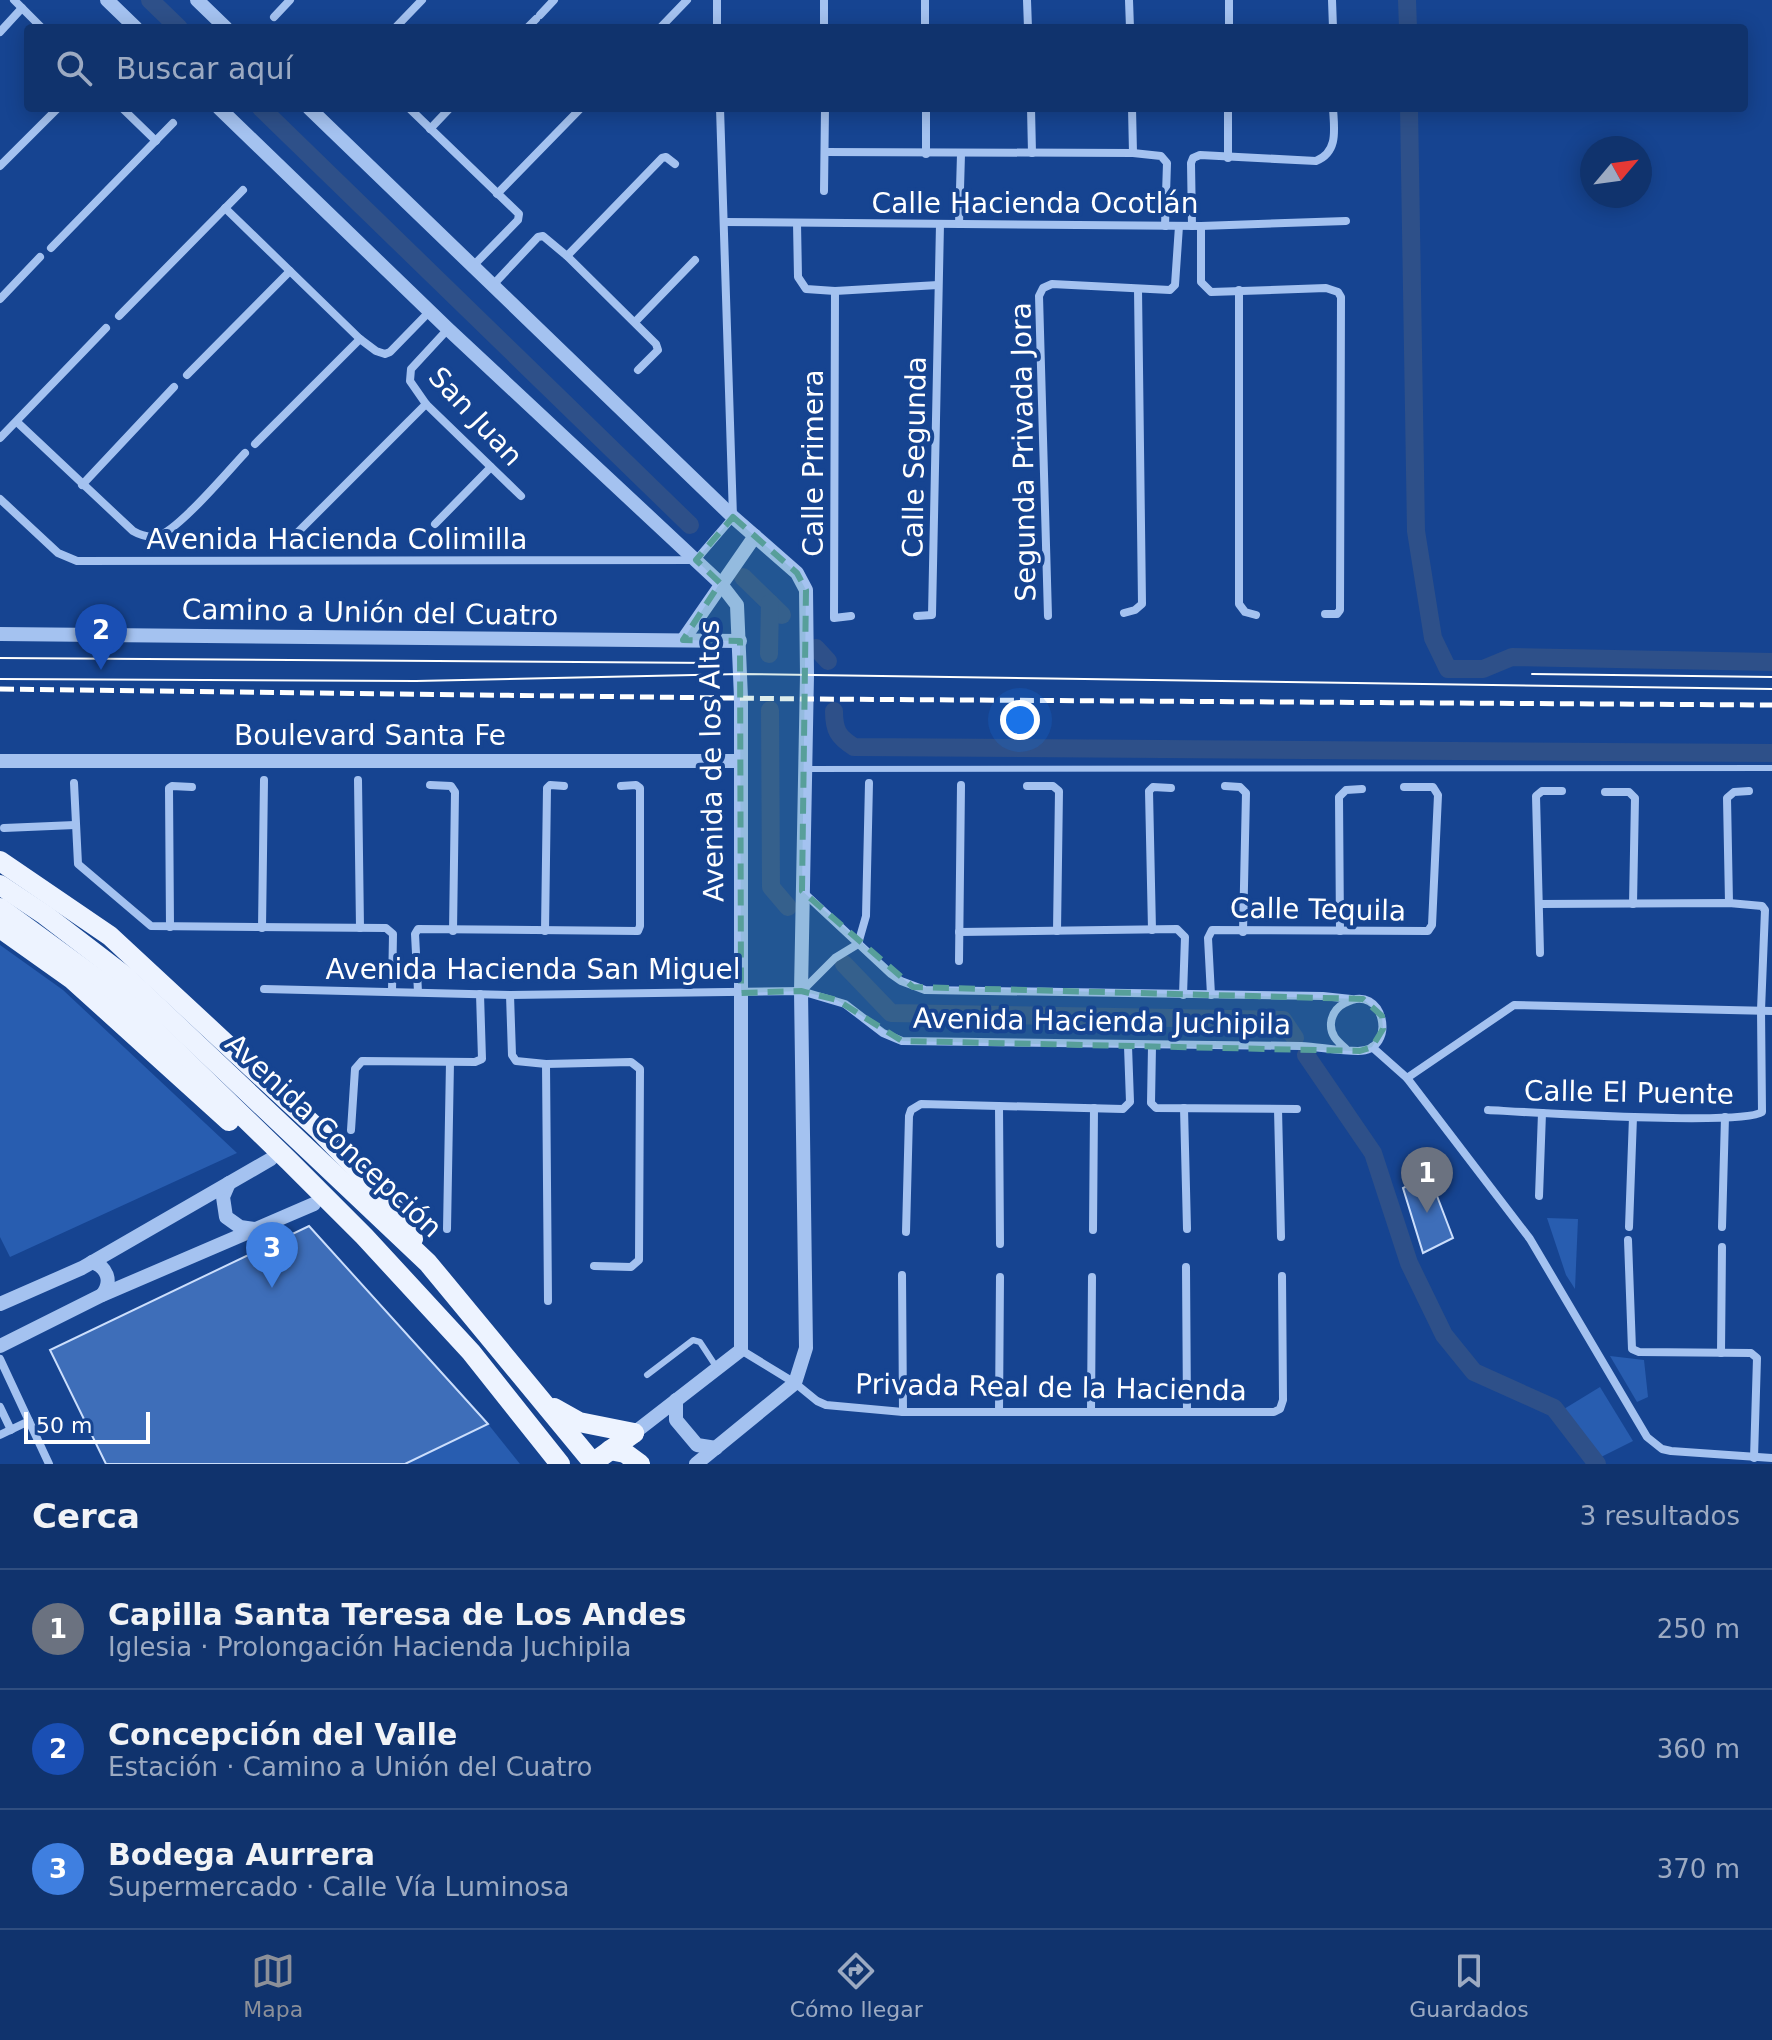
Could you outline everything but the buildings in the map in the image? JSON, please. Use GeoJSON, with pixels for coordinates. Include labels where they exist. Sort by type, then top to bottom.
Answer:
{"type":"FeatureCollection","features":[{"type":"Feature","properties":{"kind":"main road"},"geometry":{"type":"LineString","coordinates":[[0,861],[110,936],[319,1130],[394,1208],[428,1263]]}},
{"type":"Feature","properties":{"kind":"main road","name":"Avenida Concepción"},"geometry":{"type":"LineString","coordinates":[[0,885],[126,977],[428,1263],[592,1464]]}},
{"type":"Feature","properties":{"kind":"main road","name":"Avenida Concepción"},"geometry":{"type":"LineString","coordinates":[[0,908],[115,992],[354,1226],[471,1352],[560,1464]]}},
{"type":"Feature","properties":{"kind":"main road"},"geometry":{"type":"LineString","coordinates":[[0,928],[72,979],[271,1159],[353,1243],[405,1283]]}},
{"type":"Feature","properties":{"kind":"main road"},"geometry":{"type":"LineString","coordinates":[[543,1402],[579,1422],[634,1433]]}},
{"type":"Feature","properties":{"kind":"main road"},"geometry":{"type":"LineString","coordinates":[[592,1464],[634,1433]]}},
{"type":"Feature","properties":{"kind":"main road"},"geometry":{"type":"LineString","coordinates":[[610,1450],[625,1453],[640,1464]]}},
{"type":"Feature","properties":{"kind":"street"},"geometry":{"type":"LineString","coordinates":[[14,0],[38,24]]}},
{"type":"Feature","properties":{"kind":"street"},"geometry":{"type":"LineString","coordinates":[[107,0],[132,24]]}},
{"type":"Feature","properties":{"kind":"street"},"geometry":{"type":"LineString","coordinates":[[197,0],[222,24]]}},
{"type":"Feature","properties":{"kind":"street"},"geometry":{"type":"LineString","coordinates":[[274,17],[290,0]]}},
{"type":"Feature","properties":{"kind":"street"},"geometry":{"type":"LineString","coordinates":[[399,24],[422,0]]}},
{"type":"Feature","properties":{"kind":"street"},"geometry":{"type":"LineString","coordinates":[[531,24],[554,0]]}},
{"type":"Feature","properties":{"kind":"street"},"geometry":{"type":"LineString","coordinates":[[664,24],[687,0]]}},
{"type":"Feature","properties":{"kind":"street"},"geometry":{"type":"LineString","coordinates":[[717,0],[717,24]]}},
{"type":"Feature","properties":{"kind":"street"},"geometry":{"type":"LineString","coordinates":[[824,0],[824,24]]}},
{"type":"Feature","properties":{"kind":"street"},"geometry":{"type":"LineString","coordinates":[[925,0],[925,24]]}},
{"type":"Feature","properties":{"kind":"street"},"geometry":{"type":"LineString","coordinates":[[1027,0],[1028,24]]}},
{"type":"Feature","properties":{"kind":"street"},"geometry":{"type":"LineString","coordinates":[[1129,0],[1130,24]]}},
{"type":"Feature","properties":{"kind":"street"},"geometry":{"type":"LineString","coordinates":[[1229,0],[1229,24]]}},
{"type":"Feature","properties":{"kind":"street"},"geometry":{"type":"LineString","coordinates":[[1332,0],[1333,24]]}},
{"type":"Feature","properties":{"kind":"street"},"geometry":{"type":"LineString","coordinates":[[0,32],[22,8]]}},
{"type":"Feature","properties":{"kind":"street"},"geometry":{"type":"LineString","coordinates":[[0,166],[54,112]]}},
{"type":"Feature","properties":{"kind":"street"},"geometry":{"type":"LineString","coordinates":[[126,112],[156,141]]}},
{"type":"Feature","properties":{"kind":"street","name":"Avenida de los Altos"},"geometry":{"type":"LineString","coordinates":[[223,112],[429,312],[720,583],[737,605],[740,641],[741,1350]]}},
{"type":"Feature","properties":{"kind":"street"},"geometry":{"type":"LineString","coordinates":[[313,112],[733,517],[797,573],[806,590],[801,991],[806,1348],[795,1383],[696,1464]]}},
{"type":"Feature","properties":{"kind":"street"},"geometry":{"type":"LineString","coordinates":[[413,112],[517,210],[520,217],[472,267]]}},
{"type":"Feature","properties":{"kind":"street"},"geometry":{"type":"LineString","coordinates":[[430,129],[446,112]]}},
{"type":"Feature","properties":{"kind":"street"},"geometry":{"type":"LineString","coordinates":[[497,194],[577,112]]}},
{"type":"Feature","properties":{"kind":"street"},"geometry":{"type":"LineString","coordinates":[[696,560],[733,517],[720,112]]}},
{"type":"Feature","properties":{"kind":"street"},"geometry":{"type":"LineString","coordinates":[[824,191],[825,112]]}},
{"type":"Feature","properties":{"kind":"street"},"geometry":{"type":"LineString","coordinates":[[926,112],[926,154]]}},
{"type":"Feature","properties":{"kind":"street"},"geometry":{"type":"LineString","coordinates":[[1031,112],[1032,153]]}},
{"type":"Feature","properties":{"kind":"street"},"geometry":{"type":"LineString","coordinates":[[1132,112],[1133,153]]}},
{"type":"Feature","properties":{"kind":"street"},"geometry":{"type":"LineString","coordinates":[[1228,112],[1228,158]]}},
{"type":"Feature","properties":{"kind":"street"},"geometry":{"type":"LineString","coordinates":[[1325,614],[1337,614],[1340,610],[1342,302],[1338,292],[1326,288],[1211,292],[1202,285],[1192,160],[1200,155],[1316,161],[1329,153],[1334,140],[1333,112]]}},
{"type":"Feature","properties":{"kind":"street"},"geometry":{"type":"LineString","coordinates":[[51,248],[173,123]]}},
{"type":"Feature","properties":{"kind":"street"},"geometry":{"type":"LineString","coordinates":[[825,152],[1133,153],[1161,156],[1166,160],[1165,226]]}},
{"type":"Feature","properties":{"kind":"street"},"geometry":{"type":"LineString","coordinates":[[959,224],[961,154]]}},
{"type":"Feature","properties":{"kind":"street"},"geometry":{"type":"LineString","coordinates":[[567,256],[662,158],[666,157],[675,164]]}},
{"type":"Feature","properties":{"kind":"street"},"geometry":{"type":"LineString","coordinates":[[119,316],[243,190]]}},
{"type":"Feature","properties":{"kind":"street"},"geometry":{"type":"LineString","coordinates":[[225,208],[376,351],[385,354],[394,348],[429,312]]}},
{"type":"Feature","properties":{"kind":"street","name":"Calle Hacienda Ocotlán"},"geometry":{"type":"LineString","coordinates":[[724,222],[1197,226],[1346,221]]}},
{"type":"Feature","properties":{"kind":"street"},"geometry":{"type":"LineString","coordinates":[[797,223],[799,282],[806,289],[835,291],[938,285],[940,224]]}},
{"type":"Feature","properties":{"kind":"street"},"geometry":{"type":"LineString","coordinates":[[1124,613],[1132,612],[1142,604],[1138,289],[1168,291],[1175,285],[1179,226]]}},
{"type":"Feature","properties":{"kind":"street"},"geometry":{"type":"LineString","coordinates":[[492,286],[540,235],[567,256],[656,344],[658,350],[638,370]]}},
{"type":"Feature","properties":{"kind":"street"},"geometry":{"type":"LineString","coordinates":[[0,299],[40,257]]}},
{"type":"Feature","properties":{"kind":"street"},"geometry":{"type":"LineString","coordinates":[[635,322],[695,260]]}},
{"type":"Feature","properties":{"kind":"street"},"geometry":{"type":"LineString","coordinates":[[187,375],[290,271]]}},
{"type":"Feature","properties":{"kind":"street","name":"Segunda Privada Jora"},"geometry":{"type":"LineString","coordinates":[[1048,616],[1039,305],[1043,288],[1052,284],[1138,289]]}},
{"type":"Feature","properties":{"kind":"street","name":"Calle Segunda"},"geometry":{"type":"LineString","coordinates":[[917,616],[932,615],[938,285]]}},
{"type":"Feature","properties":{"kind":"street"},"geometry":{"type":"LineString","coordinates":[[1239,290],[1239,604],[1242,610],[1256,615]]}},
{"type":"Feature","properties":{"kind":"street","name":"Calle Primera"},"geometry":{"type":"LineString","coordinates":[[835,291],[834,618],[851,616]]}},
{"type":"Feature","properties":{"kind":"street"},"geometry":{"type":"LineString","coordinates":[[0,438],[106,328]]}},
{"type":"Feature","properties":{"kind":"street","name":"San Juan"},"geometry":{"type":"LineString","coordinates":[[448,329],[409,372],[412,385],[426,404],[521,496]]}},
{"type":"Feature","properties":{"kind":"street"},"geometry":{"type":"LineString","coordinates":[[255,444],[360,339]]}},
{"type":"Feature","properties":{"kind":"street"},"geometry":{"type":"LineString","coordinates":[[82,485],[174,387]]}},
{"type":"Feature","properties":{"kind":"street"},"geometry":{"type":"LineString","coordinates":[[291,539],[426,404]]}},
{"type":"Feature","properties":{"kind":"street"},"geometry":{"type":"LineString","coordinates":[[17,422],[133,531],[155,536],[166,532],[245,453]]}},
{"type":"Feature","properties":{"kind":"street"},"geometry":{"type":"LineString","coordinates":[[435,524],[491,467]]}},
{"type":"Feature","properties":{"kind":"street","name":"Avenida Hacienda Colimilla"},"geometry":{"type":"LineString","coordinates":[[0,499],[58,553],[77,561],[696,560]]}},
{"type":"Feature","properties":{"kind":"street"},"geometry":{"type":"LineString","coordinates":[[683,640],[755,536]]}},
{"type":"Feature","properties":{"kind":"street","name":"Camino a Unión del Cuatro"},"geometry":{"type":"LineString","coordinates":[[0,634],[740,641]]}},
{"type":"Feature","properties":{"kind":"street","name":"Boulevard Santa Fe"},"geometry":{"type":"LineString","coordinates":[[0,761],[740,761]]}},
{"type":"Feature","properties":{"kind":"street"},"geometry":{"type":"LineString","coordinates":[[262,928],[264,780]]}},
{"type":"Feature","properties":{"kind":"street"},"geometry":{"type":"LineString","coordinates":[[358,780],[360,928]]}},
{"type":"Feature","properties":{"kind":"street"},"geometry":{"type":"LineString","coordinates":[[74,783],[78,862],[81,869],[151,926],[386,928],[393,934],[392,991]]}},
{"type":"Feature","properties":{"kind":"street"},"geometry":{"type":"LineString","coordinates":[[801,991],[835,958],[858,944],[866,916],[869,783]]}},
{"type":"Feature","properties":{"kind":"street"},"geometry":{"type":"LineString","coordinates":[[430,785],[451,786],[455,792],[453,931]]}},
{"type":"Feature","properties":{"kind":"street"},"geometry":{"type":"LineString","coordinates":[[545,931],[547,788],[550,785],[564,786]]}},
{"type":"Feature","properties":{"kind":"street"},"geometry":{"type":"LineString","coordinates":[[418,992],[415,932],[420,929],[638,931],[640,788],[636,785],[621,786]]}},
{"type":"Feature","properties":{"kind":"street"},"geometry":{"type":"LineString","coordinates":[[959,961],[961,785]]}},
{"type":"Feature","properties":{"kind":"street"},"geometry":{"type":"LineString","coordinates":[[1027,786],[1053,786],[1059,791],[1057,931]]}},
{"type":"Feature","properties":{"kind":"street"},"geometry":{"type":"LineString","coordinates":[[1225,786],[1240,787],[1246,793],[1243,932]]}},
{"type":"Feature","properties":{"kind":"street"},"geometry":{"type":"LineString","coordinates":[[170,927],[169,788],[192,787]]}},
{"type":"Feature","properties":{"kind":"street"},"geometry":{"type":"LineString","coordinates":[[1152,930],[1149,791],[1153,787],[1171,788]]}},
{"type":"Feature","properties":{"kind":"street","name":"Calle Tequila"},"geometry":{"type":"LineString","coordinates":[[1211,995],[1209,932],[1215,929],[1243,932],[1428,931],[1432,925],[1437,792],[1433,787],[1404,787]]}},
{"type":"Feature","properties":{"kind":"street"},"geometry":{"type":"LineString","coordinates":[[1340,931],[1339,797],[1346,790],[1362,789]]}},
{"type":"Feature","properties":{"kind":"street"},"geometry":{"type":"LineString","coordinates":[[1540,953],[1536,796],[1542,791],[1562,791]]}},
{"type":"Feature","properties":{"kind":"street"},"geometry":{"type":"LineString","coordinates":[[1729,903],[1727,798],[1731,793],[1749,791]]}},
{"type":"Feature","properties":{"kind":"street"},"geometry":{"type":"LineString","coordinates":[[1605,792],[1629,792],[1635,798],[1633,904]]}},
{"type":"Feature","properties":{"kind":"street"},"geometry":{"type":"LineString","coordinates":[[4,828],[75,825]]}},
{"type":"Feature","properties":{"kind":"street","name":"Avenida Hacienda Juchipila"},"geometry":{"type":"LineString","coordinates":[[802,891],[901,981],[925,990],[1323,996],[1351,999]]}},
{"type":"Feature","properties":{"kind":"street"},"geometry":{"type":"LineString","coordinates":[[1539,904],[1758,904],[1764,908],[1761,1010]]}},
{"type":"Feature","properties":{"kind":"street"},"geometry":{"type":"LineString","coordinates":[[959,932],[1177,929],[1183,933],[1183,995]]}},
{"type":"Feature","properties":{"kind":"street","name":"Avenida Hacienda San Miguel"},"geometry":{"type":"LineString","coordinates":[[264,989],[510,995],[801,991]]}},
{"type":"Feature","properties":{"kind":"street","name":"Avenida Hacienda Juchipila"},"geometry":{"type":"LineString","coordinates":[[801,991],[845,1004],[883,1033],[902,1041],[1346,1049]]}},
{"type":"Feature","properties":{"kind":"street"},"geometry":{"type":"LineString","coordinates":[[351,1130],[358,1063],[365,1060],[480,1060],[483,1056],[480,994]]}},
{"type":"Feature","properties":{"kind":"street"},"geometry":{"type":"LineString","coordinates":[[510,995],[513,1058],[517,1062],[635,1063],[640,1069],[639,1260],[631,1267],[594,1266]]}},
{"type":"Feature","properties":{"kind":"street"},"geometry":{"type":"LineString","coordinates":[[1351,999],[1363,999],[1374,1005],[1382,1016],[1383,1029],[1372,1047],[1360,1051],[1346,1049],[1335,1039],[1331,1028],[1332,1017],[1338,1006],[1351,999]]}},
{"type":"Feature","properties":{"kind":"street"},"geometry":{"type":"LineString","coordinates":[[1407,1078],[1514,1005],[1772,1011]]}},
{"type":"Feature","properties":{"kind":"street","name":"Calle El Puente"},"geometry":{"type":"LineString","coordinates":[[1488,1110],[1633,1117],[1756,1116],[1762,1112],[1761,1010]]}},
{"type":"Feature","properties":{"kind":"street"},"geometry":{"type":"LineString","coordinates":[[906,1232],[911,1110],[921,1104],[1123,1109],[1129,1105],[1128,1046]]}},
{"type":"Feature","properties":{"kind":"street"},"geometry":{"type":"LineString","coordinates":[[1152,1046],[1153,1107],[1297,1109]]}},
{"type":"Feature","properties":{"kind":"street"},"geometry":{"type":"LineString","coordinates":[[1372,1047],[1407,1078],[1530,1239],[1647,1437],[1662,1449],[1671,1451],[1772,1458]]}},
{"type":"Feature","properties":{"kind":"street"},"geometry":{"type":"LineString","coordinates":[[447,1229],[450,1062]]}},
{"type":"Feature","properties":{"kind":"street"},"geometry":{"type":"LineString","coordinates":[[546,1064],[548,1301]]}},
{"type":"Feature","properties":{"kind":"street"},"geometry":{"type":"LineString","coordinates":[[999,1107],[1000,1244]]}},
{"type":"Feature","properties":{"kind":"street"},"geometry":{"type":"LineString","coordinates":[[1093,1230],[1094,1108]]}},
{"type":"Feature","properties":{"kind":"street"},"geometry":{"type":"LineString","coordinates":[[1184,1108],[1187,1229]]}},
{"type":"Feature","properties":{"kind":"street"},"geometry":{"type":"LineString","coordinates":[[1278,1109],[1281,1237]]}},
{"type":"Feature","properties":{"kind":"street"},"geometry":{"type":"LineString","coordinates":[[1539,1196],[1542,1113]]}},
{"type":"Feature","properties":{"kind":"street"},"geometry":{"type":"LineString","coordinates":[[1629,1227],[1633,1117]]}},
{"type":"Feature","properties":{"kind":"street"},"geometry":{"type":"LineString","coordinates":[[1722,1227],[1725,1117]]}},
{"type":"Feature","properties":{"kind":"street"},"geometry":{"type":"LineString","coordinates":[[0,1304],[92,1262],[271,1159]]}},
{"type":"Feature","properties":{"kind":"street"},"geometry":{"type":"LineString","coordinates":[[229,1183],[223,1197],[226,1217],[240,1227],[254,1229]]}},
{"type":"Feature","properties":{"kind":"street"},"geometry":{"type":"LineString","coordinates":[[0,1346],[102,1295],[314,1204]]}},
{"type":"Feature","properties":{"kind":"street"},"geometry":{"type":"LineString","coordinates":[[1628,1240],[1632,1349],[1639,1352],[1751,1353],[1757,1358],[1754,1458]]}},
{"type":"Feature","properties":{"kind":"street"},"geometry":{"type":"LineString","coordinates":[[1721,1353],[1722,1247]]}},
{"type":"Feature","properties":{"kind":"street"},"geometry":{"type":"LineString","coordinates":[[92,1262],[102,1267],[108,1278],[102,1295]]}},
{"type":"Feature","properties":{"kind":"street"},"geometry":{"type":"LineString","coordinates":[[1186,1267],[1187,1411]]}},
{"type":"Feature","properties":{"kind":"street"},"geometry":{"type":"LineString","coordinates":[[902,1275],[903,1412]]}},
{"type":"Feature","properties":{"kind":"street","name":"Privada Real de la Hacienda"},"geometry":{"type":"LineString","coordinates":[[741,1350],[826,1405],[903,1412],[1274,1412],[1280,1409],[1283,1400],[1282,1276]]}},
{"type":"Feature","properties":{"kind":"street"},"geometry":{"type":"LineString","coordinates":[[999,1412],[1000,1277]]}},
{"type":"Feature","properties":{"kind":"street"},"geometry":{"type":"LineString","coordinates":[[1091,1411],[1092,1277]]}},
{"type":"Feature","properties":{"kind":"street"},"geometry":{"type":"LineString","coordinates":[[634,1433],[741,1350]]}},
{"type":"Feature","properties":{"kind":"street"},"geometry":{"type":"LineString","coordinates":[[0,1359],[49,1464]]}},
{"type":"Feature","properties":{"kind":"street"},"geometry":{"type":"LineString","coordinates":[[676,1400],[676,1420],[697,1445],[716,1448]]}},
{"type":"Feature","properties":{"kind":"street"},"geometry":{"type":"LineString","coordinates":[[0,1407],[11,1430]]}},
{"type":"Feature","properties":{"kind":"street"},"geometry":{"type":"LineString","coordinates":[[0,1435],[29,1421]]}},
{"type":"Feature","properties":{"kind":"lane"},"geometry":{"type":"LineString","coordinates":[[804,769],[1772,768]]}},
{"type":"Feature","properties":{"kind":"lane"},"geometry":{"type":"LineString","coordinates":[[647,1375],[693,1340],[700,1342],[717,1368]]}},
{"type":"Feature","properties":{"kind":"highlighted area"},"geometry":{"type":"Polygon","coordinates":[[[733,517],[797,573],[806,590],[802,891],[913,987],[1363,999],[1382,1016],[1383,1029],[1372,1047],[1360,1051],[902,1041],[837,1000],[801,991],[741,993],[740,641],[683,640],[720,583],[696,560],[733,517]]]}},
{"type":"Feature","properties":{"kind":"shaded area"},"geometry":{"type":"Polygon","coordinates":[[[0,945],[63,990],[237,1153],[10,1257],[0,1237],[0,945]]]}},
{"type":"Feature","properties":{"kind":"shaded area"},"geometry":{"type":"Polygon","coordinates":[[[1547,1218],[1578,1219],[1575,1289],[1566,1275],[1547,1218]]]}},
{"type":"Feature","properties":{"kind":"shaded area"},"geometry":{"type":"Polygon","coordinates":[[[1610,1356],[1644,1360],[1648,1397],[1637,1402],[1610,1356]]]}},
{"type":"Feature","properties":{"kind":"shaded area"},"geometry":{"type":"Polygon","coordinates":[[[1600,1387],[1633,1441],[1599,1458],[1564,1409],[1600,1387]]]}},
{"type":"Feature","properties":{"kind":"shaded area"},"geometry":{"type":"Polygon","coordinates":[[[488,1424],[520,1464],[405,1464],[488,1424]]]}},
{"type":"Feature","properties":{"kind":"waterway"},"geometry":{"type":"LineString","coordinates":[[150,0],[175,24]]}},
{"type":"Feature","properties":{"kind":"waterway"},"geometry":{"type":"LineString","coordinates":[[1407,0],[1408,24]]}},
{"type":"Feature","properties":{"kind":"waterway"},"geometry":{"type":"LineString","coordinates":[[265,112],[690,525]]}},
{"type":"Feature","properties":{"kind":"waterway"},"geometry":{"type":"LineString","coordinates":[[1409,112],[1416,531],[1433,638],[1448,669],[1483,669],[1512,657],[1772,662]]}},
{"type":"Feature","properties":{"kind":"waterway"},"geometry":{"type":"LineString","coordinates":[[743,577],[782,615]]}},
{"type":"Feature","properties":{"kind":"waterway"},"geometry":{"type":"LineString","coordinates":[[769,654],[770,603]]}},
{"type":"Feature","properties":{"kind":"waterway"},"geometry":{"type":"LineString","coordinates":[[816,648],[828,661]]}},
{"type":"Feature","properties":{"kind":"waterway"},"geometry":{"type":"LineString","coordinates":[[770,710],[771,887],[788,907]]}},
{"type":"Feature","properties":{"kind":"waterway"},"geometry":{"type":"LineString","coordinates":[[834,711],[838,732],[854,747],[1772,753]]}},
{"type":"Feature","properties":{"kind":"waterway"},"geometry":{"type":"LineString","coordinates":[[844,964],[891,1013],[1283,1020],[1295,1038]]}},
{"type":"Feature","properties":{"kind":"waterway"},"geometry":{"type":"LineString","coordinates":[[1306,1055],[1373,1153],[1409,1263],[1444,1335],[1474,1372],[1554,1408],[1597,1464]]}},
{"type":"Feature","properties":{"kind":"tram line"},"geometry":{"type":"LineString","coordinates":[[0,658],[716,663]]}},
{"type":"Feature","properties":{"kind":"tram line"},"geometry":{"type":"LineString","coordinates":[[0,679],[416,681],[740,674],[1772,689]]}},
{"type":"Feature","properties":{"kind":"tram line"},"geometry":{"type":"LineString","coordinates":[[1532,674],[1772,677]]}},
{"type":"Feature","properties":{"kind":"railway"},"geometry":{"type":"LineString","coordinates":[[0,689],[806,699],[1772,705]]}},
{"type":"Feature","properties":{"kind":"place","name":"Concepción del Valle"},"geometry":{"type":"Point","coordinates":[101,670]}},
{"type":"Feature","properties":{"kind":"place","name":"Capilla Santa Teresa de Los Andes"},"geometry":{"type":"Point","coordinates":[1427,1213]}},
{"type":"Feature","properties":{"kind":"place","name":"Bodega Aurrera"},"geometry":{"type":"Point","coordinates":[272,1288]}}]}
